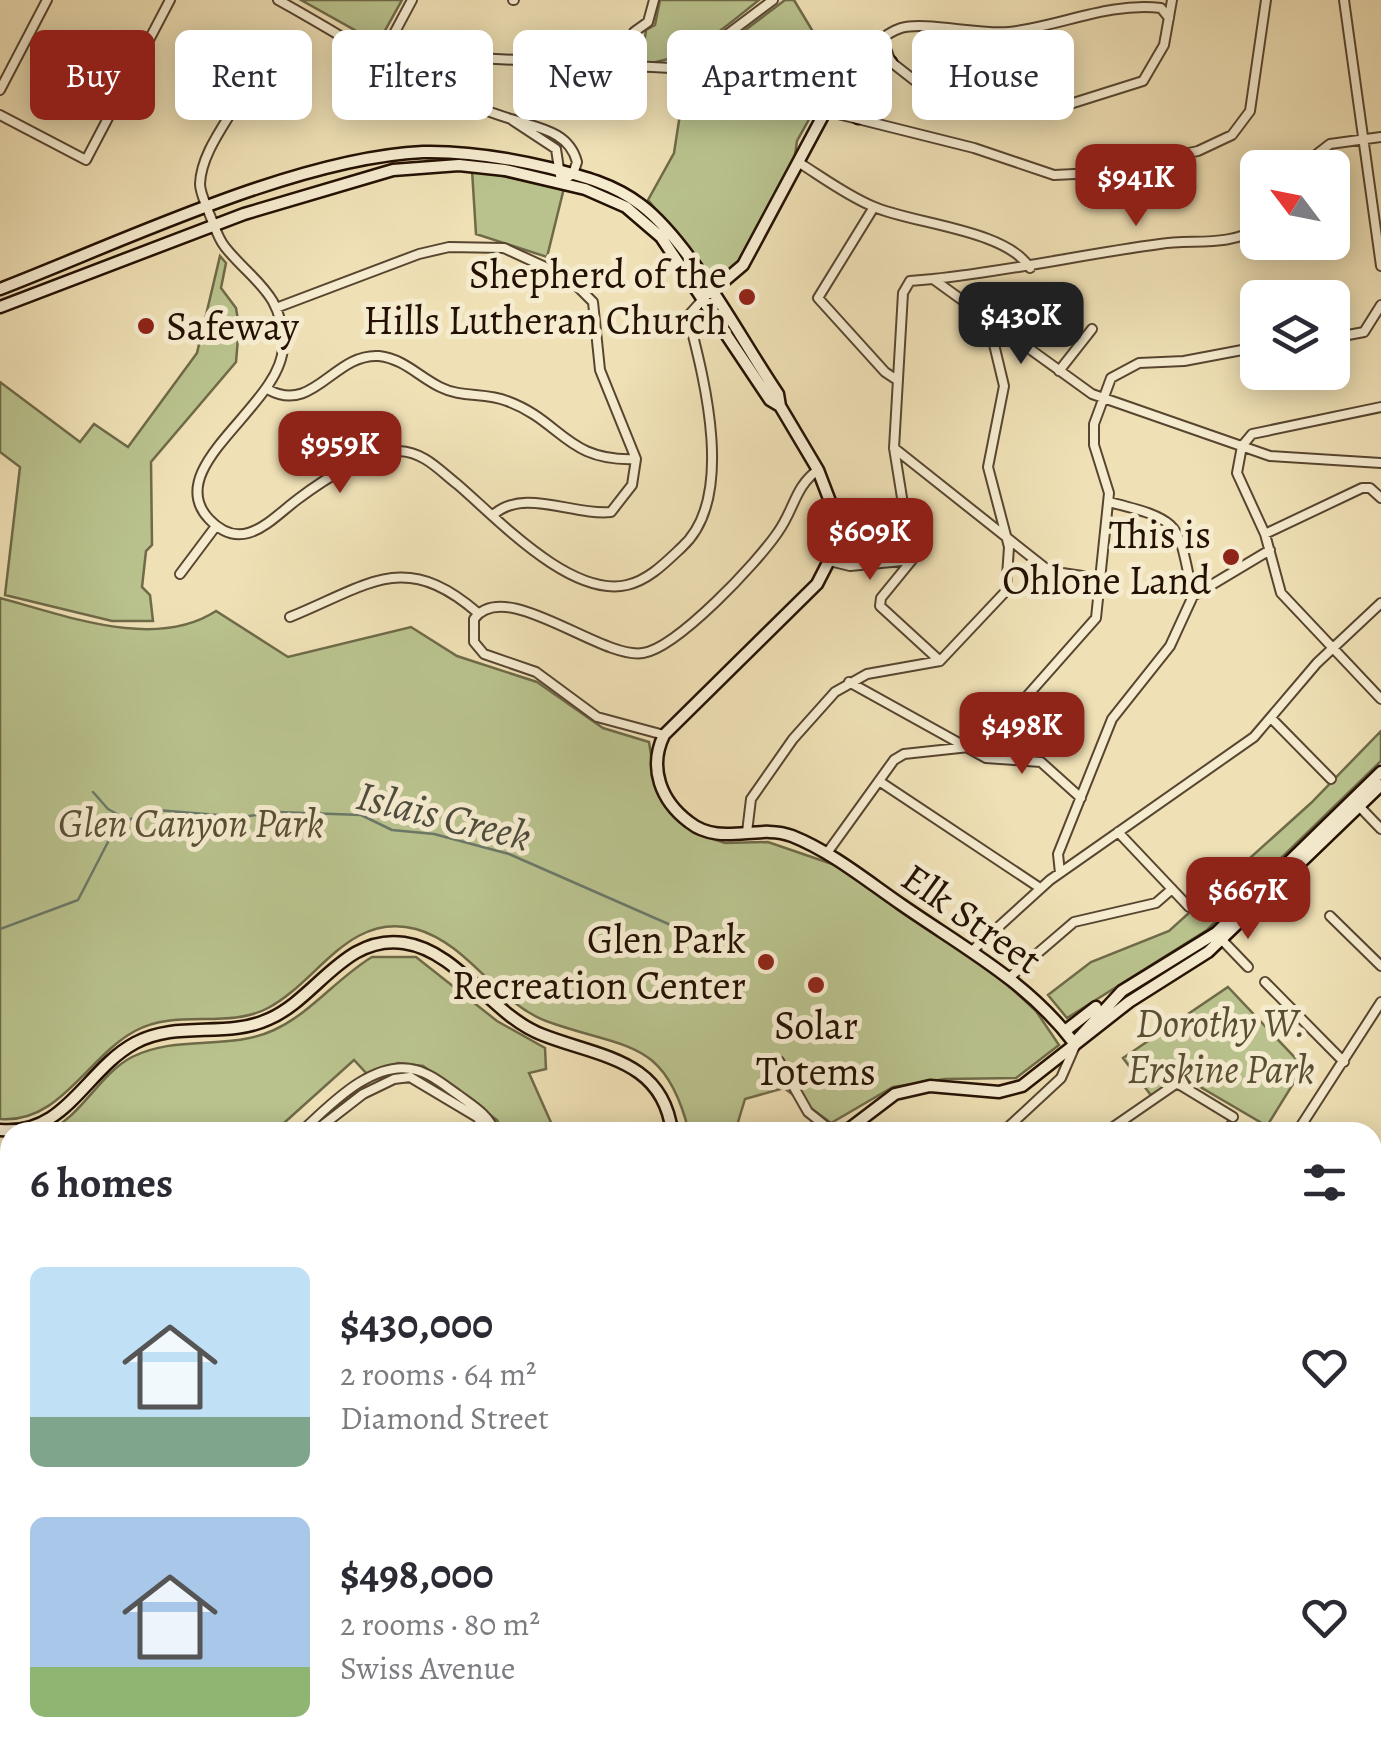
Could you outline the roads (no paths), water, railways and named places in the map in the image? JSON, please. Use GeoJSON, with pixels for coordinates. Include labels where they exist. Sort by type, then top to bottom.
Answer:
{"type":"FeatureCollection","features":[{"type":"Feature","properties":{"kind":"main road"},"geometry":{"type":"LineString","coordinates":[[706,296],[743,265],[821,120]]}},
{"type":"Feature","properties":{"kind":"main road"},"geometry":{"type":"LineString","coordinates":[[0,289],[208,209],[331,168],[391,155],[476,154],[573,174],[621,192],[650,212],[778,394],[780,406],[818,470],[835,510],[830,561],[802,601],[664,735]]}},
{"type":"Feature","properties":{"kind":"main road"},"geometry":{"type":"LineString","coordinates":[[0,307],[214,225],[357,177],[410,167],[490,167],[561,182],[607,197],[644,220],[706,296]]}},
{"type":"Feature","properties":{"kind":"main road","name":"Elk Street"},"geometry":{"type":"LineString","coordinates":[[664,735],[656,768],[670,802],[701,830],[720,835],[782,833],[826,853],[1010,977],[1074,1043]]}},
{"type":"Feature","properties":{"kind":"main road"},"geometry":{"type":"LineString","coordinates":[[858,1122],[895,1094],[936,1086],[1014,1090],[1074,1043],[1222,940],[1356,803],[1381,772]]}},
{"type":"Feature","properties":{"kind":"main road"},"geometry":{"type":"LineString","coordinates":[[1065,1031],[1216,933],[1356,803],[1381,785]]}},
{"type":"Feature","properties":{"kind":"main road"},"geometry":{"type":"LineString","coordinates":[[44,1122],[56,1117],[110,1061],[138,1042],[179,1030],[230,1029],[264,1022],[292,1006],[356,952],[396,942],[436,956],[528,1029],[632,1066],[661,1096],[669,1122]]}},
{"type":"Feature","properties":{"kind":"main road"},"geometry":{"type":"LineString","coordinates":[[1074,1043],[1122,992]]}},
{"type":"Feature","properties":{"kind":"street"},"geometry":{"type":"LineString","coordinates":[[0,90],[47,0]]}},
{"type":"Feature","properties":{"kind":"street"},"geometry":{"type":"LineString","coordinates":[[0,115],[86,160],[170,0]]}},
{"type":"Feature","properties":{"kind":"street"},"geometry":{"type":"LineString","coordinates":[[278,0],[332,30]]}},
{"type":"Feature","properties":{"kind":"street"},"geometry":{"type":"LineString","coordinates":[[396,30],[412,0]]}},
{"type":"Feature","properties":{"kind":"street"},"geometry":{"type":"LineString","coordinates":[[637,30],[648,22],[654,0]]}},
{"type":"Feature","properties":{"kind":"street"},"geometry":{"type":"LineString","coordinates":[[493,59],[671,68],[700,55],[773,0]]}},
{"type":"Feature","properties":{"kind":"street"},"geometry":{"type":"LineString","coordinates":[[892,33],[906,27],[968,33],[1011,32],[1113,8],[1161,8],[1172,0]]}},
{"type":"Feature","properties":{"kind":"street"},"geometry":{"type":"LineString","coordinates":[[892,63],[914,80],[960,94],[1019,106],[1070,104],[1143,81],[1161,54],[1172,0]]}},
{"type":"Feature","properties":{"kind":"street"},"geometry":{"type":"LineString","coordinates":[[866,120],[974,148],[1054,175],[1096,172],[1208,148],[1232,135],[1250,112],[1266,0]]}},
{"type":"Feature","properties":{"kind":"street"},"geometry":{"type":"LineString","coordinates":[[1344,0],[1381,266]]}},
{"type":"Feature","properties":{"kind":"street"},"geometry":{"type":"LineString","coordinates":[[1161,8],[1169,18]]}},
{"type":"Feature","properties":{"kind":"street"},"geometry":{"type":"LineString","coordinates":[[493,112],[556,149],[556,170],[561,182],[573,174],[577,162],[568,142],[530,123],[512,120]]}},
{"type":"Feature","properties":{"kind":"street"},"geometry":{"type":"LineString","coordinates":[[227,120],[206,158],[200,186],[222,244],[257,276],[276,308],[283,348],[269,390],[199,474],[199,502],[216,526],[244,534],[261,530],[303,495],[371,457],[393,451],[428,460],[554,564],[602,586],[626,586],[649,576],[700,525],[713,486],[698,354],[688,316],[706,296]]}},
{"type":"Feature","properties":{"kind":"street"},"geometry":{"type":"LineString","coordinates":[[1320,150],[1381,137]]}},
{"type":"Feature","properties":{"kind":"street"},"geometry":{"type":"LineString","coordinates":[[798,162],[874,207],[963,230],[1018,256],[1030,268]]}},
{"type":"Feature","properties":{"kind":"street"},"geometry":{"type":"LineString","coordinates":[[874,207],[818,298],[885,372],[898,380]]}},
{"type":"Feature","properties":{"kind":"street"},"geometry":{"type":"LineString","coordinates":[[940,661],[880,606],[881,598],[912,560],[894,448],[903,289],[910,281],[1030,268],[1164,243],[1222,240],[1240,234]]}},
{"type":"Feature","properties":{"kind":"street"},"geometry":{"type":"LineString","coordinates":[[276,308],[432,250],[476,245],[513,252],[569,278],[593,302],[600,370],[636,459],[632,485],[611,512],[586,513],[514,502],[493,515]]}},
{"type":"Feature","properties":{"kind":"street"},"geometry":{"type":"LineString","coordinates":[[933,279],[1059,372],[1102,398],[1284,458],[1381,463]]}},
{"type":"Feature","properties":{"kind":"street"},"geometry":{"type":"LineString","coordinates":[[1350,335],[1364,332],[1381,305]]}},
{"type":"Feature","properties":{"kind":"street"},"geometry":{"type":"LineString","coordinates":[[748,832],[748,809],[769,772],[820,708],[848,682],[940,661],[1006,591],[1007,539],[988,468],[1004,391],[992,336],[998,326]]}},
{"type":"Feature","properties":{"kind":"street"},"geometry":{"type":"LineString","coordinates":[[1059,372],[1092,329]]}},
{"type":"Feature","properties":{"kind":"street"},"geometry":{"type":"LineString","coordinates":[[826,853],[899,756],[969,747],[1003,726],[1092,624],[1102,579],[1109,502],[1093,435],[1102,398],[1112,378],[1131,365],[1240,350]]}},
{"type":"Feature","properties":{"kind":"street"},"geometry":{"type":"LineString","coordinates":[[269,390],[284,397],[302,396],[348,364],[382,356],[401,362],[449,392],[513,403],[596,458],[636,459]]}},
{"type":"Feature","properties":{"kind":"street"},"geometry":{"type":"LineString","coordinates":[[1381,407],[1256,432],[1242,446],[1237,474],[1265,534],[1284,598],[1381,699]]}},
{"type":"Feature","properties":{"kind":"street"},"geometry":{"type":"LineString","coordinates":[[894,448],[1054,574],[1102,579]]}},
{"type":"Feature","properties":{"kind":"street"},"geometry":{"type":"LineString","coordinates":[[290,617],[386,578],[408,574],[449,592],[478,612],[502,606],[532,613],[618,653],[659,649],[771,542],[802,482],[818,470]]}},
{"type":"Feature","properties":{"kind":"street"},"geometry":{"type":"LineString","coordinates":[[1265,534],[1362,488],[1370,488],[1381,498]]}},
{"type":"Feature","properties":{"kind":"street"},"geometry":{"type":"LineString","coordinates":[[1109,502],[1171,522],[1180,536],[1194,596]]}},
{"type":"Feature","properties":{"kind":"street"},"geometry":{"type":"LineString","coordinates":[[180,574],[216,526]]}},
{"type":"Feature","properties":{"kind":"street"},"geometry":{"type":"LineString","coordinates":[[1060,873],[1056,861],[1112,719],[1170,646],[1194,596],[1270,550]]}},
{"type":"Feature","properties":{"kind":"street"},"geometry":{"type":"LineString","coordinates":[[830,561],[850,566],[912,560]]}},
{"type":"Feature","properties":{"kind":"street"},"geometry":{"type":"LineString","coordinates":[[973,950],[1040,888],[1254,737],[1332,648],[1381,603]]}},
{"type":"Feature","properties":{"kind":"street"},"geometry":{"type":"LineString","coordinates":[[478,612],[472,634],[484,654],[526,667],[597,717],[664,735]]}},
{"type":"Feature","properties":{"kind":"street"},"geometry":{"type":"LineString","coordinates":[[848,682],[986,758],[1041,762],[1080,798]]}},
{"type":"Feature","properties":{"kind":"street"},"geometry":{"type":"LineString","coordinates":[[1271,718],[1331,779]]}},
{"type":"Feature","properties":{"kind":"street"},"geometry":{"type":"LineString","coordinates":[[879,781],[1040,888]]}},
{"type":"Feature","properties":{"kind":"street"},"geometry":{"type":"LineString","coordinates":[[1356,803],[1381,829]]}},
{"type":"Feature","properties":{"kind":"street"},"geometry":{"type":"LineString","coordinates":[[1118,832],[1189,907]]}},
{"type":"Feature","properties":{"kind":"street"},"geometry":{"type":"LineString","coordinates":[[1010,977],[1066,926],[1104,912],[1156,903],[1172,889]]}},
{"type":"Feature","properties":{"kind":"street"},"geometry":{"type":"LineString","coordinates":[[1330,916],[1381,966]]}},
{"type":"Feature","properties":{"kind":"street"},"geometry":{"type":"LineString","coordinates":[[1222,940],[1248,967]]}},
{"type":"Feature","properties":{"kind":"street"},"geometry":{"type":"LineString","coordinates":[[1265,982],[1344,1062]]}},
{"type":"Feature","properties":{"kind":"street"},"geometry":{"type":"LineString","coordinates":[[1304,1122],[1381,1002]]}},
{"type":"Feature","properties":{"kind":"street"},"geometry":{"type":"LineString","coordinates":[[1013,1122],[1062,1078],[1074,1043]]}},
{"type":"Feature","properties":{"kind":"street"},"geometry":{"type":"LineString","coordinates":[[780,1061],[808,1112],[820,1122]]}},
{"type":"Feature","properties":{"kind":"street"},"geometry":{"type":"LineString","coordinates":[[313,1122],[360,1084],[410,1068],[429,1075],[478,1110],[486,1122]]}},
{"type":"Feature","properties":{"kind":"street"},"geometry":{"type":"LineString","coordinates":[[1120,1122],[1193,1072]]}},
{"type":"Feature","properties":{"kind":"street"},"geometry":{"type":"LineString","coordinates":[[327,1122],[363,1094],[394,1079],[410,1077],[481,1122]]}},
{"type":"Feature","properties":{"kind":"street"},"geometry":{"type":"LineString","coordinates":[[1177,1083],[1231,1122]]}},
{"type":"Feature","properties":{"kind":"waterway"},"geometry":{"type":"LineString","coordinates":[[93,792],[108,809],[126,819]]}},
{"type":"Feature","properties":{"kind":"waterway","name":"Islais Creek"},"geometry":{"type":"LineString","coordinates":[[0,929],[78,900],[109,840],[128,820],[157,810],[242,817],[278,812],[361,815],[392,830],[434,834],[509,854],[673,926]]}},
{"type":"Feature","properties":{"kind":"place","name":"Shepherd of the Hills Lutheran Church"},"geometry":{"type":"Point","coordinates":[747,297]}},
{"type":"Feature","properties":{"kind":"place","name":"Safeway"},"geometry":{"type":"Point","coordinates":[146,326]}},
{"type":"Feature","properties":{"kind":"place","name":"This is Ohlone Land"},"geometry":{"type":"Point","coordinates":[1231,557]}},
{"type":"Feature","properties":{"kind":"place","name":"Glen Park Recreation Center"},"geometry":{"type":"Point","coordinates":[766,962]}},
{"type":"Feature","properties":{"kind":"place","name":"Solar Totems"},"geometry":{"type":"Point","coordinates":[816,985]}},
{"type":"Feature","properties":{"kind":"park label","name":"Glen Canyon Park"},"geometry":{"type":"Point","coordinates":[191,823]}},
{"type":"Feature","properties":{"kind":"park label","name":"Dorothy W. Erskine Park"},"geometry":{"type":"Point","coordinates":[1221,1046]}}]}
